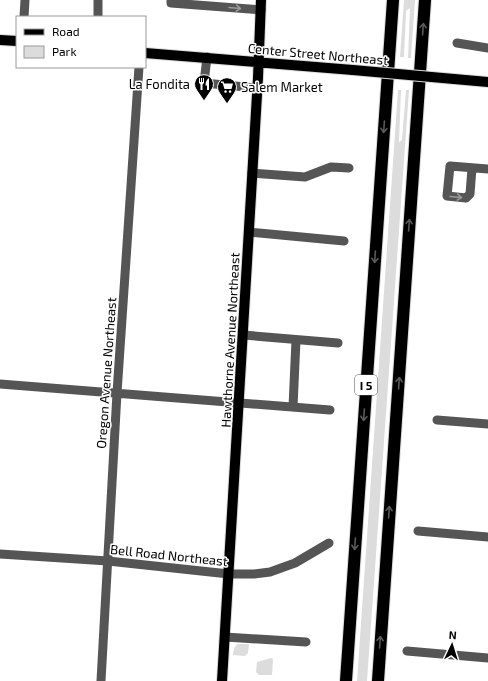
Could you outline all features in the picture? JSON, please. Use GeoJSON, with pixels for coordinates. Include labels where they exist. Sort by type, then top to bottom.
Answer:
{"type":"FeatureCollection","features":[{"type":"Feature","properties":{"kind":"highway","name":"I 5"},"geometry":{"type":"LineString","coordinates":[[346,681],[393,0]]}},
{"type":"Feature","properties":{"kind":"highway"},"geometry":{"type":"LineString","coordinates":[[378,681],[425,0]]}},
{"type":"Feature","properties":{"kind":"main road","name":"Hawthorne Avenue Northeast"},"geometry":{"type":"LineString","coordinates":[[222,681],[261,5]]}},
{"type":"Feature","properties":{"kind":"main road"},"geometry":{"type":"LineString","coordinates":[[0,40],[16,41]]}},
{"type":"Feature","properties":{"kind":"main road","name":"Center Street Northeast"},"geometry":{"type":"LineString","coordinates":[[146,53],[258,61],[488,82]]}},
{"type":"Feature","properties":{"kind":"street"},"geometry":{"type":"LineString","coordinates":[[24,16],[25,0]]}},
{"type":"Feature","properties":{"kind":"street"},"geometry":{"type":"LineString","coordinates":[[98,0],[98,16]]}},
{"type":"Feature","properties":{"kind":"street"},"geometry":{"type":"LineString","coordinates":[[171,0],[171,3],[261,5]]}},
{"type":"Feature","properties":{"kind":"street"},"geometry":{"type":"LineString","coordinates":[[456,43],[488,48]]}},
{"type":"Feature","properties":{"kind":"street"},"geometry":{"type":"LineString","coordinates":[[207,57],[204,83],[257,88]]}},
{"type":"Feature","properties":{"kind":"street","name":"Oregon Avenue Northeast"},"geometry":{"type":"LineString","coordinates":[[101,681],[117,393],[139,68]]}},
{"type":"Feature","properties":{"kind":"street"},"geometry":{"type":"LineString","coordinates":[[472,168],[470,194],[466,198],[447,196],[450,166],[488,169]]}},
{"type":"Feature","properties":{"kind":"street"},"geometry":{"type":"LineString","coordinates":[[252,173],[305,177],[331,167],[349,168]]}},
{"type":"Feature","properties":{"kind":"street"},"geometry":{"type":"LineString","coordinates":[[249,232],[344,242]]}},
{"type":"Feature","properties":{"kind":"street"},"geometry":{"type":"LineString","coordinates":[[243,335],[338,343]]}},
{"type":"Feature","properties":{"kind":"street"},"geometry":{"type":"LineString","coordinates":[[293,407],[296,340]]}},
{"type":"Feature","properties":{"kind":"street"},"geometry":{"type":"LineString","coordinates":[[0,384],[330,410]]}},
{"type":"Feature","properties":{"kind":"street"},"geometry":{"type":"LineString","coordinates":[[437,420],[488,424]]}},
{"type":"Feature","properties":{"kind":"street"},"geometry":{"type":"LineString","coordinates":[[418,531],[488,537]]}},
{"type":"Feature","properties":{"kind":"street","name":"Bell Road Northeast"},"geometry":{"type":"LineString","coordinates":[[0,554],[108,561],[229,574],[261,574],[295,563],[329,543]]}},
{"type":"Feature","properties":{"kind":"street"},"geometry":{"type":"LineString","coordinates":[[225,637],[306,642]]}},
{"type":"Feature","properties":{"kind":"street"},"geometry":{"type":"LineString","coordinates":[[407,651],[488,658]]}},
{"type":"Feature","properties":{"kind":"green space"},"geometry":{"type":"Polygon","coordinates":[[[404,0],[415,0],[411,58],[408,58],[410,8],[406,11],[404,57],[400,57],[404,0]]]}},
{"type":"Feature","properties":{"kind":"green space"},"geometry":{"type":"Polygon","coordinates":[[[398,90],[401,90],[399,142],[402,140],[406,90],[409,90],[367,681],[357,681],[398,90]]]}},
{"type":"Feature","properties":{"kind":"green space"},"geometry":{"type":"Polygon","coordinates":[[[238,644],[249,644],[248,653],[245,656],[233,655],[234,648],[238,644]]]}},
{"type":"Feature","properties":{"kind":"green space"},"geometry":{"type":"Polygon","coordinates":[[[271,658],[273,659],[272,675],[259,675],[256,672],[257,662],[271,658]]]}},
{"type":"Feature","properties":{"kind":"place","name":"La Fondita"},"geometry":{"type":"Point","coordinates":[204,101]}},
{"type":"Feature","properties":{"kind":"place","name":"Salem Market"},"geometry":{"type":"Point","coordinates":[227,104]}}]}
